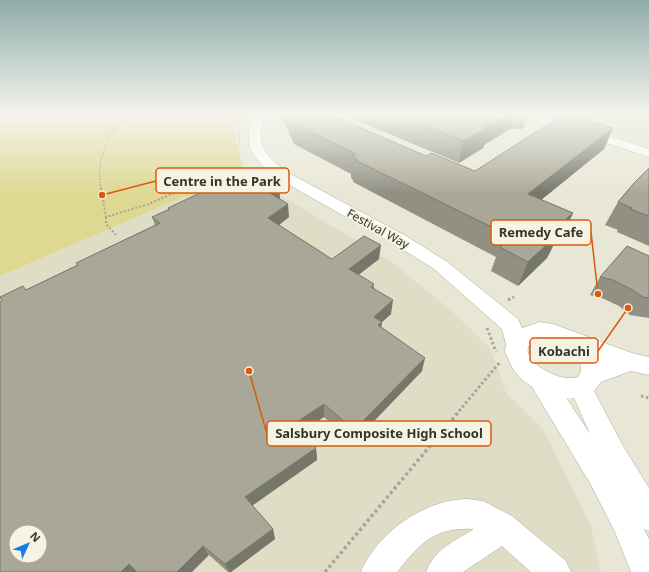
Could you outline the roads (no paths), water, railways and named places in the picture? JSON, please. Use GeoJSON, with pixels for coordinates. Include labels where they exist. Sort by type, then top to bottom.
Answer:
{"type":"FeatureCollection","features":[{"type":"Feature","properties":{"kind":"street","name":"Festival Way"},"geometry":{"type":"LineString","coordinates":[[253,141],[255,148],[266,163],[280,174],[400,240],[440,265],[510,325],[517,344]]}},
{"type":"Feature","properties":{"kind":"street"},"geometry":{"type":"LineString","coordinates":[[611,141],[644,151]]}},
{"type":"Feature","properties":{"kind":"street"},"geometry":{"type":"LineString","coordinates":[[529,331],[552,331],[640,364],[586,381],[568,389],[554,387],[529,373],[521,363],[516,353],[517,344],[522,336],[529,331]]}},
{"type":"Feature","properties":{"kind":"street"},"geometry":{"type":"LineString","coordinates":[[574,340],[584,348],[594,366],[586,381],[614,455],[649,516]]}},
{"type":"Feature","properties":{"kind":"street"},"geometry":{"type":"LineString","coordinates":[[541,381],[590,456],[636,545],[647,572]]}},
{"type":"Feature","properties":{"kind":"street"},"geometry":{"type":"LineString","coordinates":[[377,572],[398,545],[417,528],[441,515],[460,513],[482,515],[502,528],[555,572]]}},
{"type":"Feature","properties":{"kind":"street"},"geometry":{"type":"LineString","coordinates":[[449,569],[502,528]]}},
{"type":"Feature","properties":{"kind":"place","name":"Centre in the Park"},"geometry":{"type":"Point","coordinates":[102,195]}},
{"type":"Feature","properties":{"kind":"place","name":"Remedy Cafe"},"geometry":{"type":"Point","coordinates":[598,294]}},
{"type":"Feature","properties":{"kind":"place","name":"Kobachi"},"geometry":{"type":"Point","coordinates":[628,308]}},
{"type":"Feature","properties":{"kind":"place","name":"Salsbury Composite High School"},"geometry":{"type":"Point","coordinates":[249,371]}}]}
